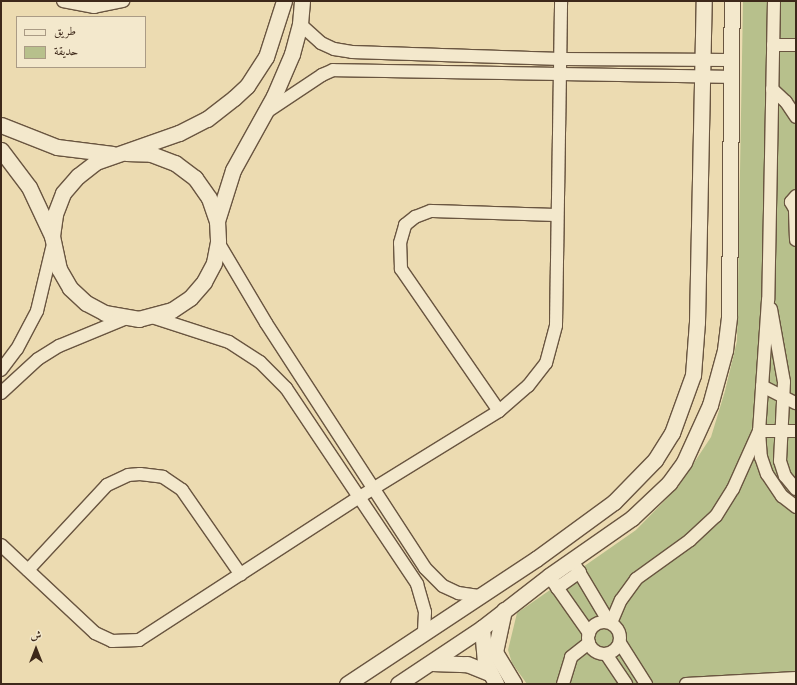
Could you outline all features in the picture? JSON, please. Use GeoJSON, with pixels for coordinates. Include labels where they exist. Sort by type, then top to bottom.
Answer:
{"type":"FeatureCollection","features":[{"type":"Feature","properties":{"kind":"street"},"geometry":{"type":"LineString","coordinates":[[63,1],[94,8],[123,1]]}},
{"type":"Feature","properties":{"kind":"street"},"geometry":{"type":"LineString","coordinates":[[1,370],[17,349],[37,311],[52,242],[54,214],[60,200],[78,176],[96,162],[123,154],[195,125],[234,98],[247,86],[266,57],[284,1]]}},
{"type":"Feature","properties":{"kind":"street"},"geometry":{"type":"LineString","coordinates":[[217,221],[233,170],[265,113],[292,54],[300,24],[302,1]]}},
{"type":"Feature","properties":{"kind":"street"},"geometry":{"type":"LineString","coordinates":[[1,545],[95,634],[121,642],[147,636],[373,488],[499,411],[538,375],[553,343],[557,299],[557,215],[562,1]]}},
{"type":"Feature","properties":{"kind":"street"},"geometry":{"type":"LineString","coordinates":[[347,684],[424,631],[536,559],[614,502],[639,480],[666,444],[684,405],[693,375],[697,322],[701,59],[704,1]]}},
{"type":"Feature","properties":{"kind":"street"},"geometry":{"type":"LineString","coordinates":[[398,684],[482,628],[504,610],[553,582],[576,566],[632,518],[669,483],[684,462],[710,405],[726,350],[729,316],[730,60],[732,1]]}},
{"type":"Feature","properties":{"kind":"street"},"geometry":{"type":"LineString","coordinates":[[774,1],[768,300],[759,431],[761,457],[768,474],[782,496],[796,507]]}},
{"type":"Feature","properties":{"kind":"street"},"geometry":{"type":"LineString","coordinates":[[300,24],[310,36],[334,49],[352,52],[561,59],[730,60]]}},
{"type":"Feature","properties":{"kind":"street"},"geometry":{"type":"LineString","coordinates":[[773,45],[796,45]]}},
{"type":"Feature","properties":{"kind":"street"},"geometry":{"type":"LineString","coordinates":[[445,55],[445,71]]}},
{"type":"Feature","properties":{"kind":"street"},"geometry":{"type":"LineString","coordinates":[[265,113],[322,74],[333,70],[730,77]]}},
{"type":"Feature","properties":{"kind":"street"},"geometry":{"type":"LineString","coordinates":[[772,89],[786,102],[796,117]]}},
{"type":"Feature","properties":{"kind":"street"},"geometry":{"type":"LineString","coordinates":[[1,126],[57,147],[88,152],[151,154],[175,163],[195,178],[209,198],[217,221],[218,242],[214,263],[204,282],[190,298],[172,310],[152,317],[127,318],[105,313],[81,298],[70,288],[58,269],[52,242],[29,187],[1,150]]}},
{"type":"Feature","properties":{"kind":"street"},"geometry":{"type":"LineString","coordinates":[[796,196],[791,202],[795,211],[796,240]]}},
{"type":"Feature","properties":{"kind":"street"},"geometry":{"type":"LineString","coordinates":[[499,411],[401,269],[400,243],[405,225],[414,216],[431,211],[557,215]]}},
{"type":"Feature","properties":{"kind":"street"},"geometry":{"type":"LineString","coordinates":[[218,242],[249,296],[430,575],[450,590],[479,596]]}},
{"type":"Feature","properties":{"kind":"street"},"geometry":{"type":"LineString","coordinates":[[768,300],[782,366],[784,397],[779,453],[781,470],[796,489]]}},
{"type":"Feature","properties":{"kind":"street"},"geometry":{"type":"LineString","coordinates":[[152,317],[213,335],[260,362],[286,388],[358,498],[417,584],[424,607],[424,631]]}},
{"type":"Feature","properties":{"kind":"street"},"geometry":{"type":"LineString","coordinates":[[1,393],[38,359],[58,346],[127,318]]}},
{"type":"Feature","properties":{"kind":"street"},"geometry":{"type":"LineString","coordinates":[[762,386],[796,403]]}},
{"type":"Feature","properties":{"kind":"street"},"geometry":{"type":"LineString","coordinates":[[610,622],[621,600],[636,579],[690,540],[716,516],[733,489],[759,431]]}},
{"type":"Feature","properties":{"kind":"street"},"geometry":{"type":"LineString","coordinates":[[759,431],[796,431]]}},
{"type":"Feature","properties":{"kind":"street"},"geometry":{"type":"LineString","coordinates":[[28,570],[107,485],[128,475],[140,474],[163,477],[182,490],[241,575]]}},
{"type":"Feature","properties":{"kind":"street"},"geometry":{"type":"LineString","coordinates":[[536,559],[553,582],[596,651],[606,654],[626,684]]}},
{"type":"Feature","properties":{"kind":"street"},"geometry":{"type":"LineString","coordinates":[[576,566],[610,622],[618,629],[620,643],[646,684]]}},
{"type":"Feature","properties":{"kind":"street"},"geometry":{"type":"LineString","coordinates":[[504,610],[496,652],[514,684]]}},
{"type":"Feature","properties":{"kind":"street"},"geometry":{"type":"LineString","coordinates":[[563,684],[571,657],[589,638],[595,624],[610,622]]}},
{"type":"Feature","properties":{"kind":"street"},"geometry":{"type":"LineString","coordinates":[[482,628],[483,651],[492,679]]}},
{"type":"Feature","properties":{"kind":"street"},"geometry":{"type":"LineString","coordinates":[[606,654],[615,650],[620,643]]}},
{"type":"Feature","properties":{"kind":"street"},"geometry":{"type":"LineString","coordinates":[[431,663],[455,662],[492,679]]}},
{"type":"Feature","properties":{"kind":"street"},"geometry":{"type":"LineString","coordinates":[[686,684],[796,678]]}},
{"type":"Feature","properties":{"kind":"green space"},"geometry":{"type":"Polygon","coordinates":[[[743,1],[796,1],[796,684],[527,684],[512,663],[508,650],[517,613],[636,530],[678,487],[711,437],[725,391],[737,341],[743,1]]]}}]}
